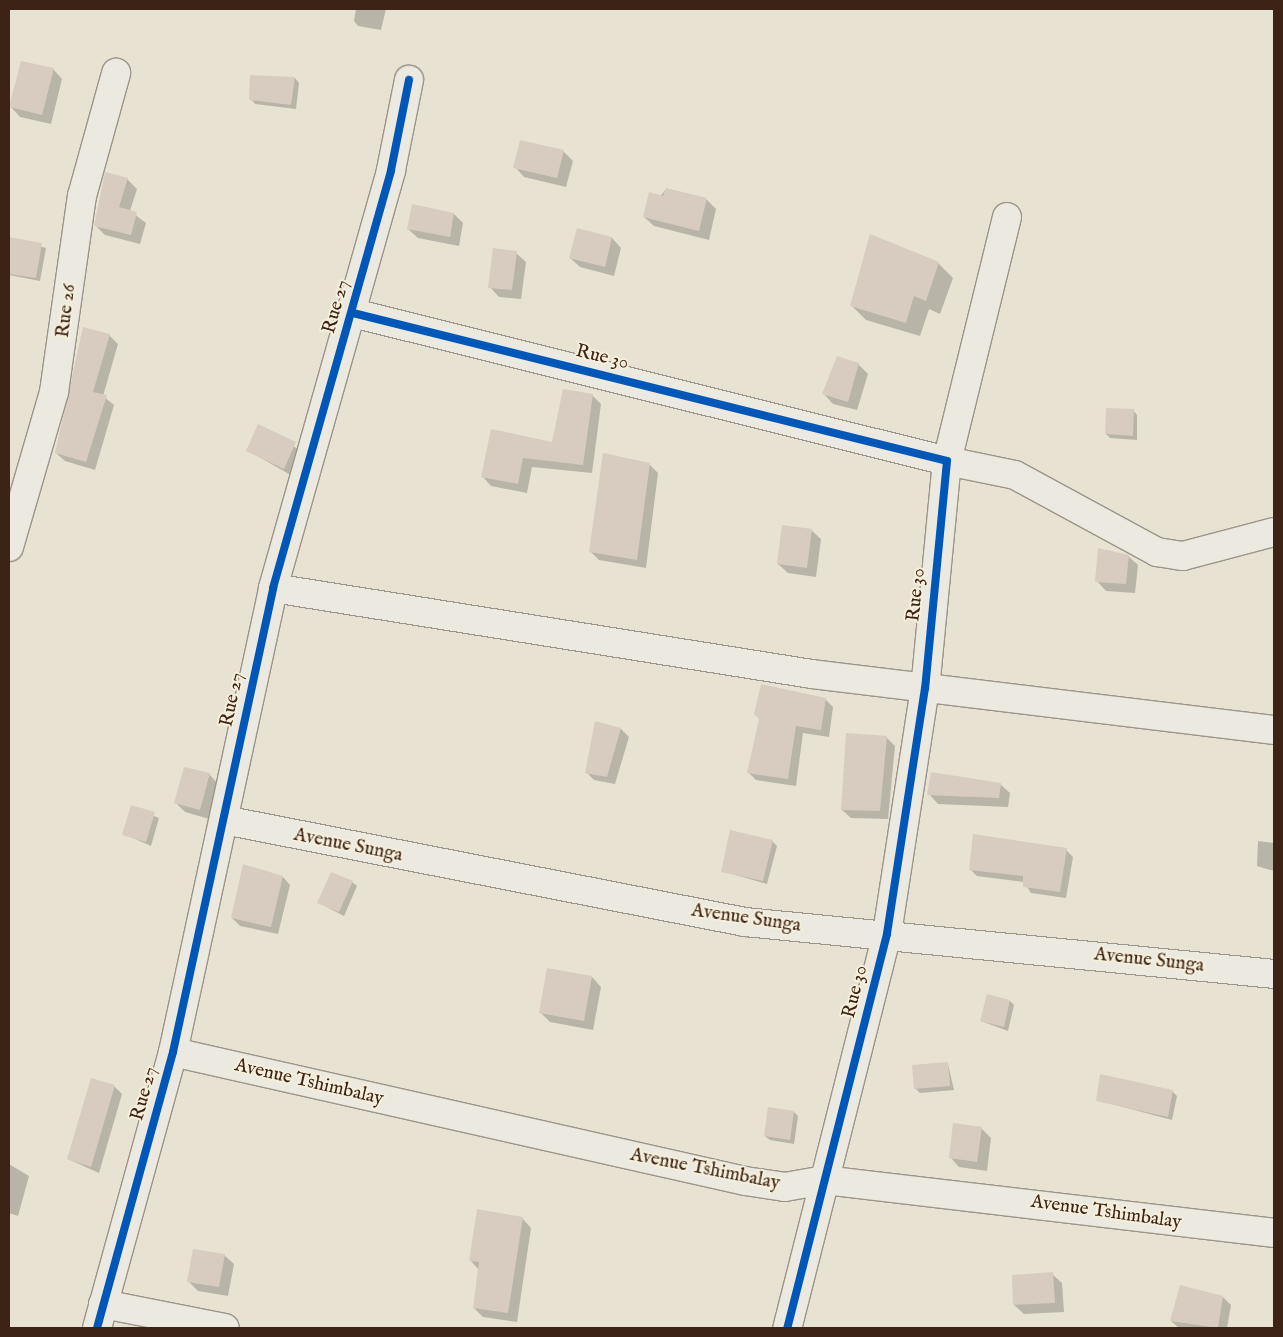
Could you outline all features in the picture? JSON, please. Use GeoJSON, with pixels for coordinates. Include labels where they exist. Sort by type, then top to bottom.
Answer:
{"type":"FeatureCollection","features":[{"type":"Feature","properties":{"kind":"street","name":"Rue 26"},"geometry":{"type":"LineString","coordinates":[[9,547],[54,392],[82,196],[116,73]]}},
{"type":"Feature","properties":{"kind":"street","name":"Rue 27"},"geometry":{"type":"LineString","coordinates":[[100,1316],[173,1052],[273,588],[353,313],[391,170],[408,80]]}},
{"type":"Feature","properties":{"kind":"street"},"geometry":{"type":"LineString","coordinates":[[1007,217],[947,461],[1015,475],[1157,552],[1183,556],[1274,532]]}},
{"type":"Feature","properties":{"kind":"street","name":"Rue 30"},"geometry":{"type":"LineString","coordinates":[[353,313],[947,461],[925,688],[887,934],[787,1328]]}},
{"type":"Feature","properties":{"kind":"street"},"geometry":{"type":"LineString","coordinates":[[273,588],[925,688],[1274,730]]}},
{"type":"Feature","properties":{"kind":"street","name":"Avenue Sunga"},"geometry":{"type":"LineString","coordinates":[[224,820],[745,922],[887,934],[1274,974]]}},
{"type":"Feature","properties":{"kind":"street","name":"Avenue Tshimbalay"},"geometry":{"type":"LineString","coordinates":[[173,1052],[745,1181],[785,1187],[824,1180],[1274,1233]]}},
{"type":"Feature","properties":{"kind":"street"},"geometry":{"type":"LineString","coordinates":[[100,1316],[226,1328]]}},
{"type":"Feature","properties":{"kind":"building"},"geometry":{"type":"Polygon","coordinates":[[[21,61],[54,68],[42,115],[9,107],[21,61]]]}},
{"type":"Feature","properties":{"kind":"building"},"geometry":{"type":"Polygon","coordinates":[[[250,75],[295,77],[291,105],[249,100],[250,75]]]}},
{"type":"Feature","properties":{"kind":"building"},"geometry":{"type":"Polygon","coordinates":[[[520,140],[564,150],[557,178],[513,168],[520,140]]]}},
{"type":"Feature","properties":{"kind":"building"},"geometry":{"type":"Polygon","coordinates":[[[105,172],[128,178],[119,207],[137,212],[131,235],[94,226],[105,172]]]}},
{"type":"Feature","properties":{"kind":"building"},"geometry":{"type":"Polygon","coordinates":[[[666,188],[707,198],[699,231],[643,217],[649,192],[663,196],[666,188]]]}},
{"type":"Feature","properties":{"kind":"building"},"geometry":{"type":"Polygon","coordinates":[[[412,204],[454,213],[450,237],[407,229],[412,204]]]}},
{"type":"Feature","properties":{"kind":"building"},"geometry":{"type":"Polygon","coordinates":[[[577,228],[612,237],[605,267],[569,258],[577,228]]]}},
{"type":"Feature","properties":{"kind":"building"},"geometry":{"type":"Polygon","coordinates":[[[870,234],[939,262],[926,301],[914,296],[906,323],[850,306],[870,234]]]}},
{"type":"Feature","properties":{"kind":"building"},"geometry":{"type":"Polygon","coordinates":[[[9,237],[42,243],[36,278],[9,274],[9,237]]]}},
{"type":"Feature","properties":{"kind":"building"},"geometry":{"type":"Polygon","coordinates":[[[493,248],[517,251],[512,290],[488,288],[493,248]]]}},
{"type":"Feature","properties":{"kind":"building"},"geometry":{"type":"Polygon","coordinates":[[[83,327],[110,334],[93,392],[107,395],[86,462],[55,453],[83,327]]]}},
{"type":"Feature","properties":{"kind":"building"},"geometry":{"type":"Polygon","coordinates":[[[837,356],[859,363],[848,402],[822,394],[837,356]]]}},
{"type":"Feature","properties":{"kind":"building"},"geometry":{"type":"Polygon","coordinates":[[[563,389],[593,394],[583,465],[523,458],[518,484],[481,477],[491,429],[552,442],[563,389]]]}},
{"type":"Feature","properties":{"kind":"building"},"geometry":{"type":"Polygon","coordinates":[[[1106,408],[1134,409],[1133,436],[1105,434],[1106,408]]]}},
{"type":"Feature","properties":{"kind":"building"},"geometry":{"type":"Polygon","coordinates":[[[258,424],[296,442],[284,469],[246,451],[258,424]]]}},
{"type":"Feature","properties":{"kind":"building"},"geometry":{"type":"Polygon","coordinates":[[[603,453],[650,463],[637,560],[589,552],[603,453]]]}},
{"type":"Feature","properties":{"kind":"building"},"geometry":{"type":"Polygon","coordinates":[[[782,525],[812,529],[807,568],[777,564],[782,525]]]}},
{"type":"Feature","properties":{"kind":"building"},"geometry":{"type":"Polygon","coordinates":[[[1098,548],[1129,555],[1126,584],[1095,582],[1098,548]]]}},
{"type":"Feature","properties":{"kind":"building"},"geometry":{"type":"Polygon","coordinates":[[[761,684],[826,698],[821,730],[796,726],[788,779],[747,773],[759,719],[754,714],[761,684]]]}},
{"type":"Feature","properties":{"kind":"building"},"geometry":{"type":"Polygon","coordinates":[[[595,721],[621,728],[607,777],[585,773],[595,721]]]}},
{"type":"Feature","properties":{"kind":"building"},"geometry":{"type":"Polygon","coordinates":[[[846,733],[887,736],[880,811],[841,810],[846,733]]]}},
{"type":"Feature","properties":{"kind":"building"},"geometry":{"type":"Polygon","coordinates":[[[184,767],[210,773],[200,810],[174,803],[184,767]]]}},
{"type":"Feature","properties":{"kind":"building"},"geometry":{"type":"Polygon","coordinates":[[[931,772],[1001,783],[999,798],[927,795],[931,772]]]}},
{"type":"Feature","properties":{"kind":"building"},"geometry":{"type":"Polygon","coordinates":[[[131,805],[155,812],[146,842],[122,835],[131,805]]]}},
{"type":"Feature","properties":{"kind":"building"},"geometry":{"type":"Polygon","coordinates":[[[730,830],[773,840],[763,881],[721,872],[730,830]]]}},
{"type":"Feature","properties":{"kind":"building"},"geometry":{"type":"Polygon","coordinates":[[[973,834],[1067,848],[1060,892],[1023,887],[1023,876],[969,870],[973,834]]]}},
{"type":"Feature","properties":{"kind":"building"},"geometry":{"type":"Polygon","coordinates":[[[243,864],[283,876],[271,927],[231,918],[243,864]]]}},
{"type":"Feature","properties":{"kind":"building"},"geometry":{"type":"Polygon","coordinates":[[[331,872],[353,881],[339,912],[317,903],[331,872]]]}},
{"type":"Feature","properties":{"kind":"building"},"geometry":{"type":"Polygon","coordinates":[[[547,968],[592,976],[584,1021],[539,1013],[547,968]]]}},
{"type":"Feature","properties":{"kind":"building"},"geometry":{"type":"Polygon","coordinates":[[[987,994],[1010,1000],[1004,1027],[980,1021],[987,994]]]}},
{"type":"Feature","properties":{"kind":"building"},"geometry":{"type":"Polygon","coordinates":[[[948,1062],[950,1086],[914,1089],[912,1065],[948,1062]]]}},
{"type":"Feature","properties":{"kind":"building"},"geometry":{"type":"Polygon","coordinates":[[[1100,1074],[1173,1090],[1168,1117],[1096,1101],[1100,1074]]]}},
{"type":"Feature","properties":{"kind":"building"},"geometry":{"type":"Polygon","coordinates":[[[91,1078],[115,1085],[91,1167],[67,1159],[91,1078]]]}},
{"type":"Feature","properties":{"kind":"building"},"geometry":{"type":"Polygon","coordinates":[[[768,1107],[794,1111],[790,1140],[764,1136],[768,1107]]]}},
{"type":"Feature","properties":{"kind":"building"},"geometry":{"type":"Polygon","coordinates":[[[953,1123],[982,1127],[977,1162],[949,1158],[953,1123]]]}},
{"type":"Feature","properties":{"kind":"building"},"geometry":{"type":"Polygon","coordinates":[[[477,1209],[523,1217],[508,1313],[473,1308],[479,1262],[469,1261],[477,1209]]]}},
{"type":"Feature","properties":{"kind":"building"},"geometry":{"type":"Polygon","coordinates":[[[193,1249],[225,1254],[219,1287],[187,1282],[193,1249]]]}},
{"type":"Feature","properties":{"kind":"building"},"geometry":{"type":"Polygon","coordinates":[[[1053,1272],[1055,1303],[1013,1305],[1012,1275],[1053,1272]]]}},
{"type":"Feature","properties":{"kind":"building"},"geometry":{"type":"Polygon","coordinates":[[[1180,1285],[1223,1296],[1218,1328],[1170,1321],[1180,1285]]]}},
{"type":"Feature","properties":{"kind":"cycle path"},"geometry":{"type":"LineString","coordinates":[[97,1328],[173,1052],[273,588],[391,170],[409,80]]}},
{"type":"Feature","properties":{"kind":"cycle path"},"geometry":{"type":"LineString","coordinates":[[353,313],[947,461],[925,688],[887,934],[787,1328]]}}]}
